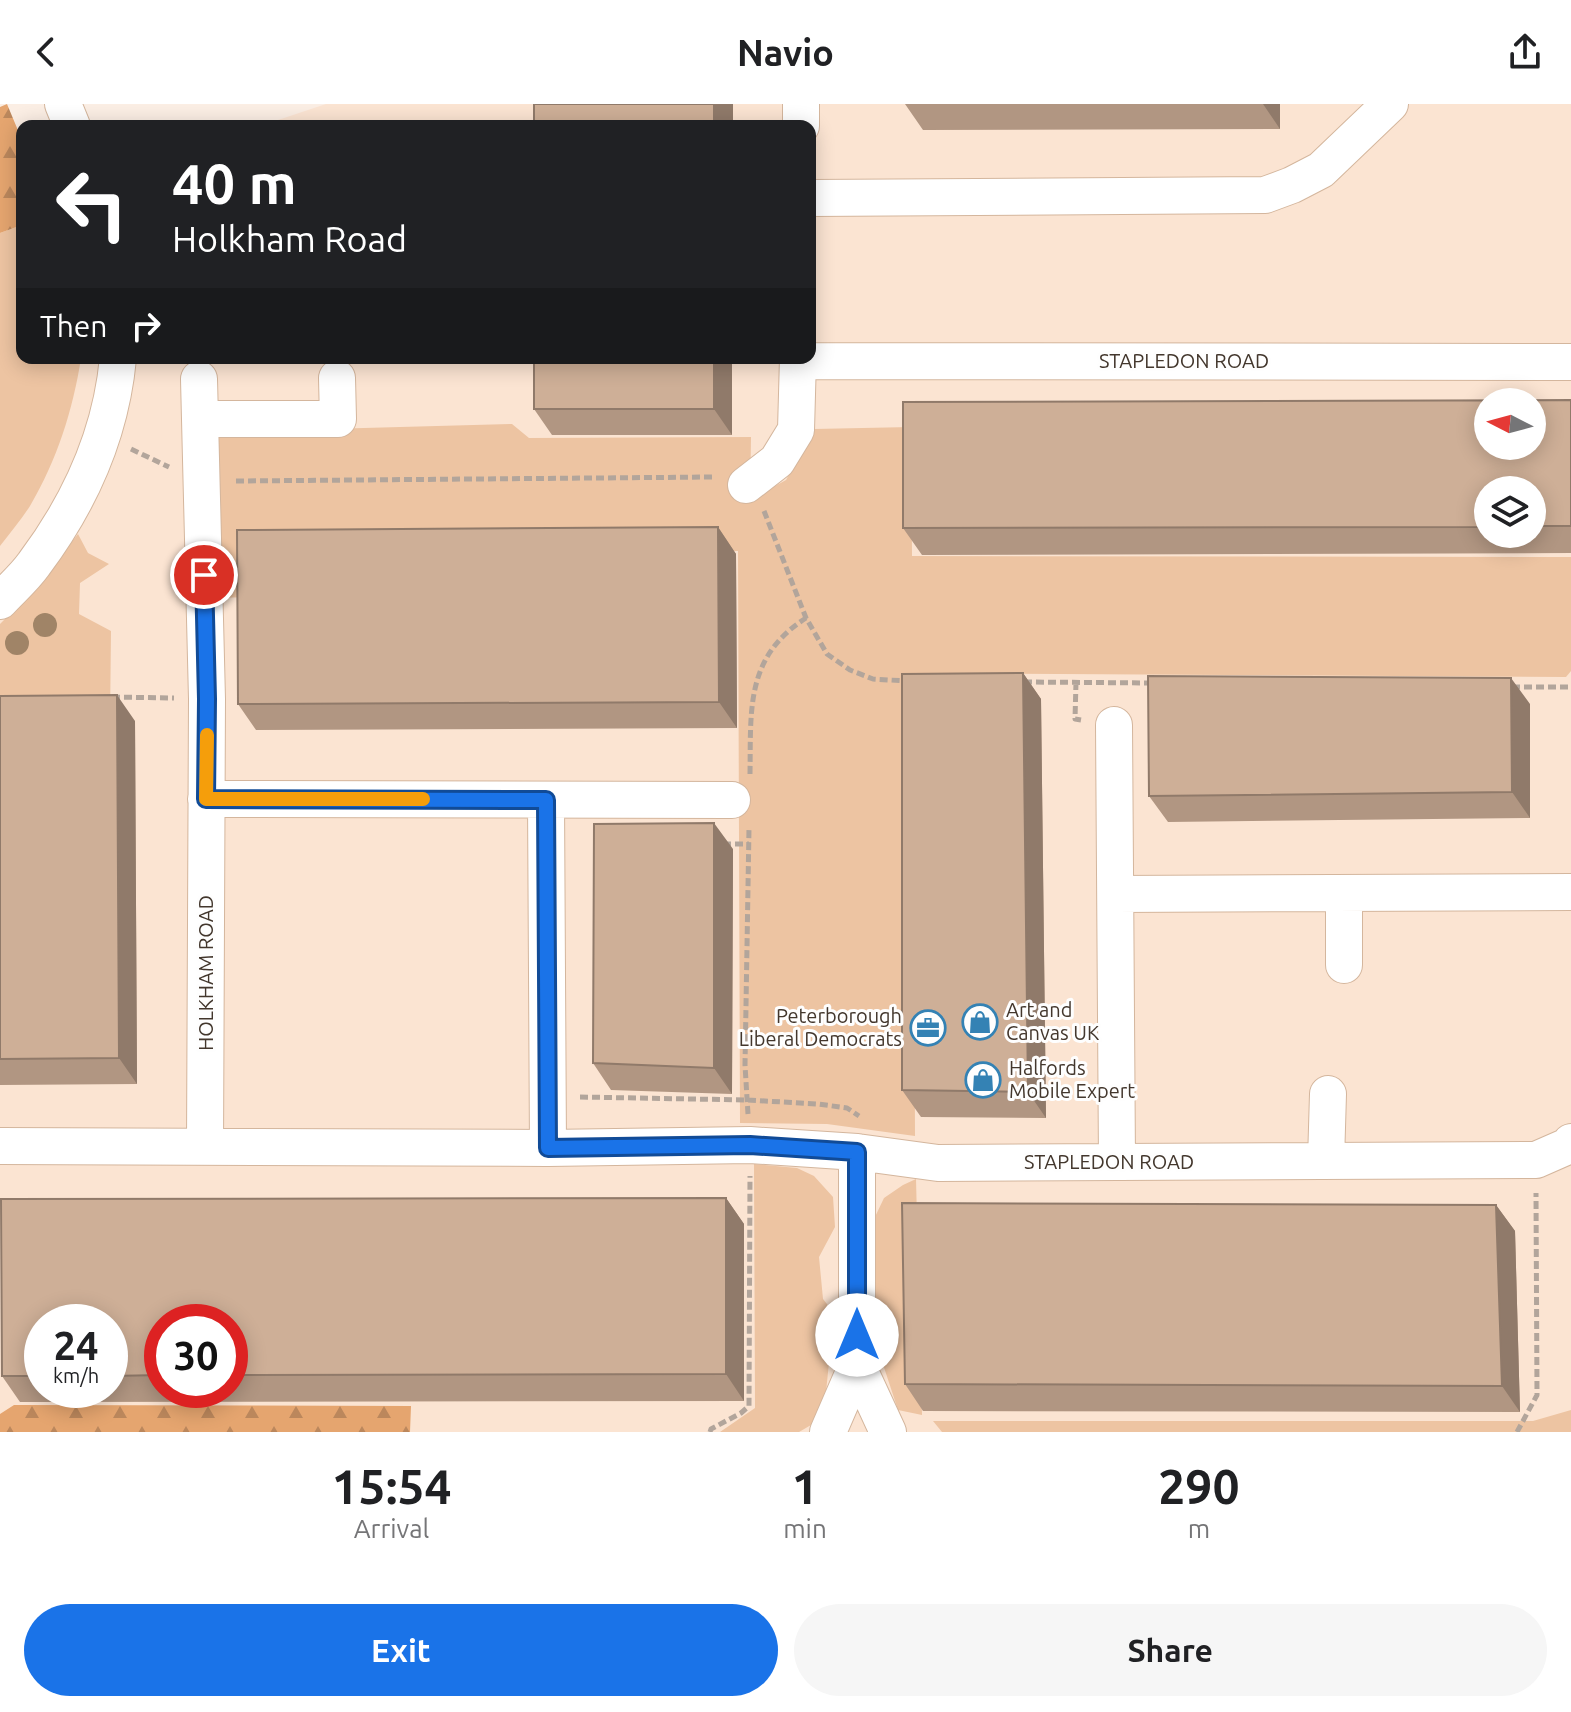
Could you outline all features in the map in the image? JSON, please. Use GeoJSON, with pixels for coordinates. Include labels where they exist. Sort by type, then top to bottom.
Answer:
{"type":"FeatureCollection","features":[{"type":"Feature","properties":{"kind":"street"},"geometry":{"type":"LineString","coordinates":[[816,198],[1265,195],[1321,170],[1390,104]]}},
{"type":"Feature","properties":{"kind":"street","name":"STAPLEDON ROAD"},"geometry":{"type":"LineString","coordinates":[[816,360],[1571,362]]}},
{"type":"Feature","properties":{"kind":"street"},"geometry":{"type":"LineString","coordinates":[[0,601],[33,566],[73,505],[103,437],[117,364]]}},
{"type":"Feature","properties":{"kind":"street","name":"STAPLEDON ROAD"},"geometry":{"type":"LineString","coordinates":[[746,485],[777,461],[796,430],[798,364]]}},
{"type":"Feature","properties":{"kind":"street"},"geometry":{"type":"LineString","coordinates":[[200,419],[338,419],[337,378]]}},
{"type":"Feature","properties":{"kind":"street","name":"HOLKHAM ROAD"},"geometry":{"type":"LineString","coordinates":[[199,379],[207,699],[205,1147]]}},
{"type":"Feature","properties":{"kind":"street"},"geometry":{"type":"LineString","coordinates":[[1114,725],[1117,1162]]}},
{"type":"Feature","properties":{"kind":"street"},"geometry":{"type":"LineString","coordinates":[[206,799],[743,800]]}},
{"type":"Feature","properties":{"kind":"street"},"geometry":{"type":"LineString","coordinates":[[546,800],[548,1148]]}},
{"type":"Feature","properties":{"kind":"street"},"geometry":{"type":"LineString","coordinates":[[1116,894],[1571,892]]}},
{"type":"Feature","properties":{"kind":"street"},"geometry":{"type":"LineString","coordinates":[[1344,893],[1344,965]]}},
{"type":"Feature","properties":{"kind":"street"},"geometry":{"type":"LineString","coordinates":[[1326,1161],[1328,1094]]}},
{"type":"Feature","properties":{"kind":"street"},"geometry":{"type":"LineString","coordinates":[[0,1146],[548,1148],[750,1145],[859,1135],[857,1365],[828,1432]]}},
{"type":"Feature","properties":{"kind":"street","name":"STAPLEDON ROAD"},"geometry":{"type":"LineString","coordinates":[[859,1135],[938,1163],[1326,1161],[1562,1151]]}},
{"type":"Feature","properties":{"kind":"street"},"geometry":{"type":"LineString","coordinates":[[857,1365],[888,1432]]}},
{"type":"Feature","properties":{"kind":"street"},"geometry":{"type":"LineString","coordinates":[[839,1432],[871,1432]]}},
{"type":"Feature","properties":{"kind":"path"},"geometry":{"type":"LineString","coordinates":[[103,437],[201,482],[711,476],[727,479],[746,485],[761,504],[806,618],[827,654],[850,670],[873,679],[909,681]]}},
{"type":"Feature","properties":{"kind":"path"},"geometry":{"type":"LineString","coordinates":[[710,1432],[749,1406],[750,1145],[745,1065],[749,844],[743,800],[752,697],[771,649],[791,628],[806,618]]}},
{"type":"Feature","properties":{"kind":"path"},"geometry":{"type":"LineString","coordinates":[[1015,682],[1155,683]]}},
{"type":"Feature","properties":{"kind":"path"},"geometry":{"type":"LineString","coordinates":[[1506,687],[1571,687]]}},
{"type":"Feature","properties":{"kind":"path"},"geometry":{"type":"LineString","coordinates":[[110,697],[207,699]]}},
{"type":"Feature","properties":{"kind":"path"},"geometry":{"type":"LineString","coordinates":[[717,845],[749,844]]}},
{"type":"Feature","properties":{"kind":"path"},"geometry":{"type":"LineString","coordinates":[[547,1096],[818,1104],[847,1108],[859,1135]]}},
{"type":"Feature","properties":{"kind":"path"},"geometry":{"type":"LineString","coordinates":[[1517,1432],[1537,1395],[1562,1151]]}},
{"type":"Feature","properties":{"kind":"shaded area"},"geometry":{"type":"Polygon","coordinates":[[[326,104],[1571,104],[1571,1432],[0,1432],[0,233],[16,227],[16,364],[816,364],[816,120],[278,120],[326,104]]]}},
{"type":"Feature","properties":{"kind":"shaded area"},"geometry":{"type":"Polygon","coordinates":[[[16,227],[16,364],[80,364],[56,453],[30,506],[0,546],[0,233],[16,227]]]}},
{"type":"Feature","properties":{"kind":"shaded area"},"geometry":{"type":"Polygon","coordinates":[[[512,424],[529,438],[751,437],[750,500],[786,480],[814,429],[911,427],[912,556],[1571,557],[1571,671],[1566,677],[913,673],[915,1136],[827,1124],[740,1123],[738,551],[253,548],[251,597],[215,598],[215,432],[512,424]]]}},
{"type":"Feature","properties":{"kind":"shaded area"},"geometry":{"type":"Polygon","coordinates":[[[78,534],[88,553],[109,564],[80,583],[79,614],[111,631],[110,722],[0,722],[0,624],[30,594],[78,534]]]}},
{"type":"Feature","properties":{"kind":"shaded area"},"geometry":{"type":"Polygon","coordinates":[[[754,1164],[797,1168],[814,1176],[833,1197],[835,1227],[819,1257],[823,1299],[834,1313],[825,1402],[811,1425],[799,1432],[720,1432],[755,1408],[754,1164]]]}},
{"type":"Feature","properties":{"kind":"shaded area"},"geometry":{"type":"Polygon","coordinates":[[[916,1179],[922,1415],[898,1410],[875,1340],[874,1219],[884,1198],[916,1179]]]}},
{"type":"Feature","properties":{"kind":"shaded area"},"geometry":{"type":"Polygon","coordinates":[[[1571,1410],[1571,1432],[942,1432],[933,1421],[1533,1421],[1571,1410]]]}},
{"type":"Feature","properties":{"kind":"green space"},"geometry":{"type":"Polygon","coordinates":[[[7,104],[16,126],[16,227],[0,233],[0,107],[7,104]]]}},
{"type":"Feature","properties":{"kind":"green space"},"geometry":{"type":"Polygon","coordinates":[[[14,1405],[24,1405],[24,1408],[411,1406],[410,1432],[0,1432],[0,1414],[14,1405]]]}},
{"type":"Feature","properties":{"kind":"building"},"geometry":{"type":"Polygon","coordinates":[[[534,104],[714,104],[714,120],[534,120],[534,104]]]}},
{"type":"Feature","properties":{"kind":"building"},"geometry":{"type":"Polygon","coordinates":[[[534,364],[714,364],[714,409],[534,409],[534,364]]]}},
{"type":"Feature","properties":{"kind":"building"},"geometry":{"type":"Polygon","coordinates":[[[1474,400],[1474,460],[1546,460],[1546,400],[1571,400],[1571,526],[1546,526],[1546,476],[1474,476],[1474,527],[903,528],[903,402],[1474,400]]]}},
{"type":"Feature","properties":{"kind":"building"},"geometry":{"type":"Polygon","coordinates":[[[718,527],[719,702],[238,704],[237,530],[718,527]]]}},
{"type":"Feature","properties":{"kind":"building"},"geometry":{"type":"Polygon","coordinates":[[[1023,673],[1028,1092],[902,1090],[902,674],[1023,673]]]}},
{"type":"Feature","properties":{"kind":"building"},"geometry":{"type":"Polygon","coordinates":[[[1148,676],[1511,678],[1512,792],[1149,796],[1148,676]]]}},
{"type":"Feature","properties":{"kind":"building"},"geometry":{"type":"Polygon","coordinates":[[[117,695],[119,1058],[0,1059],[0,696],[117,695]]]}},
{"type":"Feature","properties":{"kind":"building"},"geometry":{"type":"Polygon","coordinates":[[[714,823],[714,1068],[593,1063],[594,824],[714,823]]]}},
{"type":"Feature","properties":{"kind":"building"},"geometry":{"type":"Polygon","coordinates":[[[726,1198],[726,1374],[248,1375],[248,1304],[144,1304],[144,1375],[128,1376],[128,1304],[24,1304],[24,1376],[2,1376],[1,1199],[726,1198]]]}},
{"type":"Feature","properties":{"kind":"building"},"geometry":{"type":"Polygon","coordinates":[[[902,1203],[1496,1205],[1502,1386],[905,1384],[902,1203]]]}},
{"type":"Feature","properties":{"kind":"slow traffic"},"geometry":{"type":"LineString","coordinates":[[207,735],[206,799],[423,799]]}},
{"type":"Feature","properties":{"kind":"place","name":"Art and Canvas UK"},"geometry":{"type":"Point","coordinates":[980,1022]}},
{"type":"Feature","properties":{"kind":"place","name":"Peterborough Liberal Democrats"},"geometry":{"type":"Point","coordinates":[928,1028]}},
{"type":"Feature","properties":{"kind":"place","name":"Halfords Mobile Expert"},"geometry":{"type":"Point","coordinates":[983,1080]}},
{"type":"Feature","properties":{"kind":"route"},"geometry":{"type":"LineString","coordinates":[[204,575],[206,799],[546,800],[548,1148],[750,1145],[857,1152],[857,1335]]}}]}
